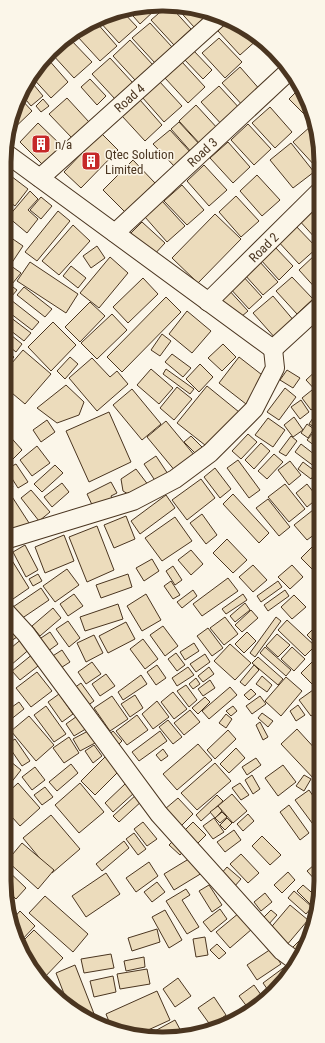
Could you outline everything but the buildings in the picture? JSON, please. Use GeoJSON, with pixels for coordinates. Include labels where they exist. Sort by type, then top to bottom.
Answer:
{"type":"FeatureCollection","features":[{"type":"Feature","properties":{"kind":"street","name":"Road 4"},"geometry":{"type":"LineString","coordinates":[[40,178],[215,21]]}},
{"type":"Feature","properties":{"kind":"street","name":"Road 3"},"geometry":{"type":"LineString","coordinates":[[115,233],[286,74]]}},
{"type":"Feature","properties":{"kind":"street"},"geometry":{"type":"LineString","coordinates":[[11,157],[274,349]]}},
{"type":"Feature","properties":{"kind":"street","name":"Road 2"},"geometry":{"type":"LineString","coordinates":[[208,302],[314,198]]}},
{"type":"Feature","properties":{"kind":"street"},"geometry":{"type":"LineString","coordinates":[[11,538],[133,501],[175,479],[210,453],[254,409],[275,368],[274,349],[314,312]]}},
{"type":"Feature","properties":{"kind":"street"},"geometry":{"type":"LineString","coordinates":[[11,618],[26,634],[160,814],[282,951],[292,959]]}},
{"type":"Feature","properties":{"kind":"place","name":"n/a"},"geometry":{"type":"Point","coordinates":[41,144]}},
{"type":"Feature","properties":{"kind":"place","name":"Qtec Solution Limited"},"geometry":{"type":"Point","coordinates":[91,161]}}]}
